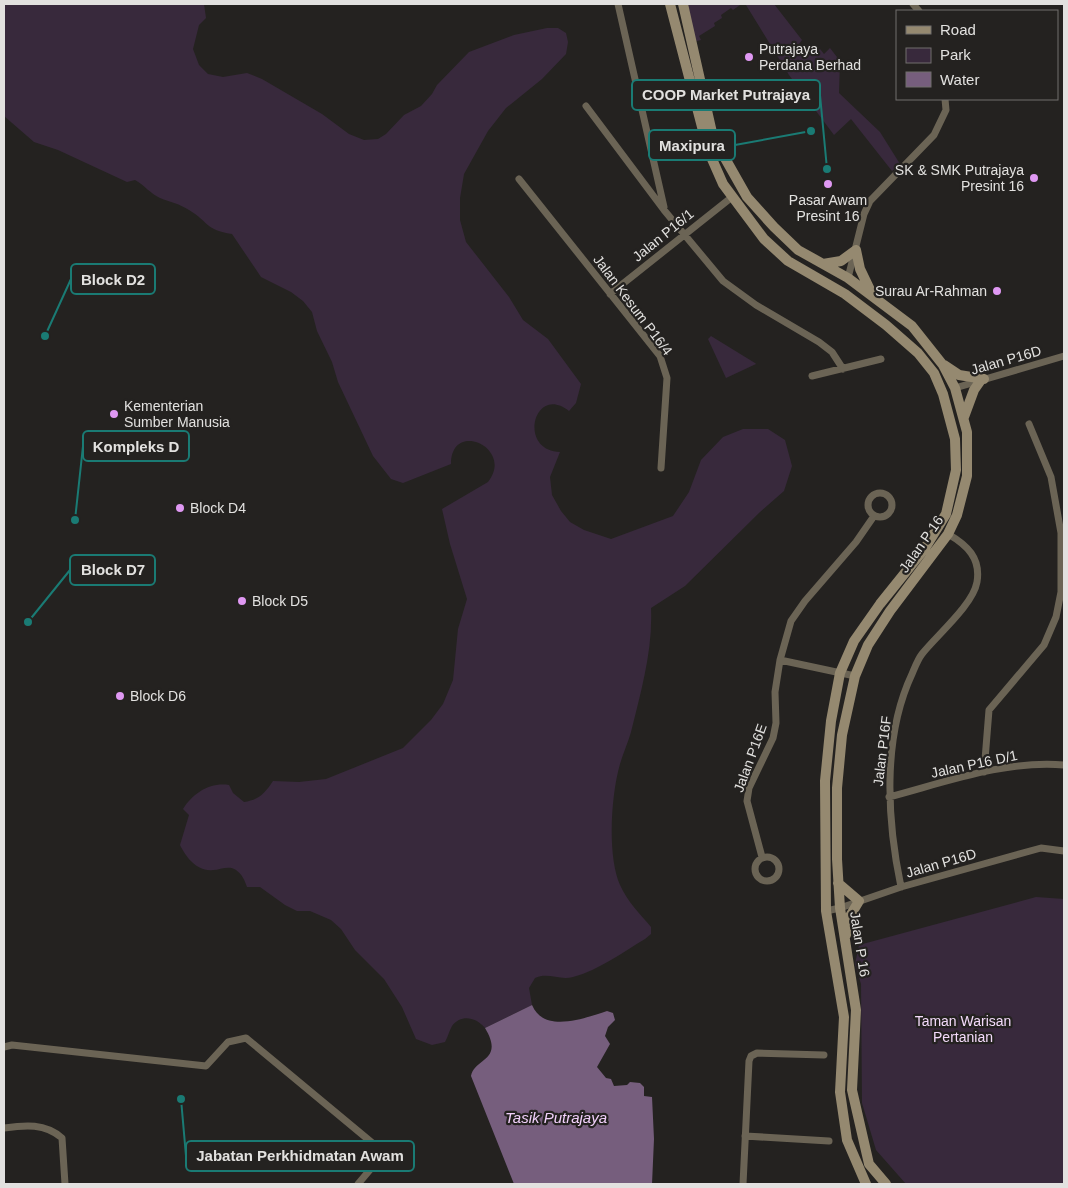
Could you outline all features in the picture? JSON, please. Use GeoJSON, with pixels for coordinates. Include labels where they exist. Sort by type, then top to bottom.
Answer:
{"type":"FeatureCollection","features":[{"type":"Feature","properties":{"kind":"street"},"geometry":{"type":"LineString","coordinates":[[618,4],[664,210]]}},
{"type":"Feature","properties":{"kind":"street","name":"Jalan P 16"},"geometry":{"type":"LineString","coordinates":[[670,4],[708,150],[723,184],[764,239],[788,261],[845,294],[886,325],[918,353],[934,373],[948,415],[957,452],[956,470],[946,514],[925,548],[880,604],[854,641],[840,673],[831,720],[826,781],[826,910],[844,1017],[840,1092],[847,1140],[866,1184]]}},
{"type":"Feature","properties":{"kind":"street","name":"Jalan P 16"},"geometry":{"type":"LineString","coordinates":[[683,4],[713,137],[747,197],[774,228],[798,250],[848,278],[912,326],[943,365],[955,388],[967,432],[967,476],[957,515],[948,534],[890,611],[868,645],[855,676],[842,735],[837,788],[838,883],[844,941],[856,1010],[852,1090],[869,1164],[886,1184]]}},
{"type":"Feature","properties":{"kind":"street"},"geometry":{"type":"LineString","coordinates":[[886,325],[852,290],[848,278],[864,214],[870,201],[934,135],[946,110],[945,100]]}},
{"type":"Feature","properties":{"kind":"street"},"geometry":{"type":"LineString","coordinates":[[586,106],[664,210],[723,281],[756,305],[819,342],[832,352],[843,368]]}},
{"type":"Feature","properties":{"kind":"street","name":"Jalan Kesum P16/4"},"geometry":{"type":"LineString","coordinates":[[519,179],[660,356],[667,378],[661,468]]}},
{"type":"Feature","properties":{"kind":"street","name":"Jalan P16/1"},"geometry":{"type":"LineString","coordinates":[[610,294],[732,197]]}},
{"type":"Feature","properties":{"kind":"street"},"geometry":{"type":"LineString","coordinates":[[823,264],[841,261],[856,250]]}},
{"type":"Feature","properties":{"kind":"street"},"geometry":{"type":"LineString","coordinates":[[856,250],[860,269],[873,297]]}},
{"type":"Feature","properties":{"kind":"street"},"geometry":{"type":"LineString","coordinates":[[788,261],[835,279],[848,278]]}},
{"type":"Feature","properties":{"kind":"street","name":"Jalan P16D"},"geometry":{"type":"LineString","coordinates":[[955,388],[1064,356]]}},
{"type":"Feature","properties":{"kind":"street"},"geometry":{"type":"LineString","coordinates":[[812,376],[881,359]]}},
{"type":"Feature","properties":{"kind":"street"},"geometry":{"type":"LineString","coordinates":[[943,365],[959,375],[983,380],[968,403],[963,419]]}},
{"type":"Feature","properties":{"kind":"street"},"geometry":{"type":"LineString","coordinates":[[934,373],[955,388],[950,398],[948,415]]}},
{"type":"Feature","properties":{"kind":"street"},"geometry":{"type":"LineString","coordinates":[[984,772],[989,710],[1044,645],[1056,617],[1063,592],[1061,533],[1051,477],[1029,424]]}},
{"type":"Feature","properties":{"kind":"street","name":"Jalan P16E"},"geometry":{"type":"LineString","coordinates":[[762,857],[747,801],[749,788],[773,738],[776,722],[775,692],[780,660],[791,621],[804,601],[856,542],[874,516]]}},
{"type":"Feature","properties":{"kind":"street","name":"Jalan P16F"},"geometry":{"type":"LineString","coordinates":[[901,887],[893,849],[889,796],[895,727],[904,690],[921,655],[967,602],[977,583],[978,565],[972,552],[964,543],[948,534]]}},
{"type":"Feature","properties":{"kind":"street"},"geometry":{"type":"LineString","coordinates":[[780,660],[855,676]]}},
{"type":"Feature","properties":{"kind":"street","name":"Jalan P16 D/1"},"geometry":{"type":"LineString","coordinates":[[889,796],[984,772],[1044,763],[1064,765]]}},
{"type":"Feature","properties":{"kind":"street","name":"Jalan P16D"},"geometry":{"type":"LineString","coordinates":[[826,910],[840,908],[901,887],[1042,848],[1064,851]]}},
{"type":"Feature","properties":{"kind":"street"},"geometry":{"type":"LineString","coordinates":[[838,883],[859,901],[850,916],[844,941]]}},
{"type":"Feature","properties":{"kind":"street"},"geometry":{"type":"LineString","coordinates":[[4,1046],[12,1045],[206,1066],[228,1042],[246,1038],[376,1146],[374,1165],[358,1184]]}},
{"type":"Feature","properties":{"kind":"street"},"geometry":{"type":"LineString","coordinates":[[743,1184],[749,1061],[751,1056],[757,1053],[824,1055]]}},
{"type":"Feature","properties":{"kind":"street"},"geometry":{"type":"LineString","coordinates":[[4,1128],[40,1126],[53,1130],[62,1138],[65,1184]]}},
{"type":"Feature","properties":{"kind":"street"},"geometry":{"type":"LineString","coordinates":[[745,1136],[829,1141]]}},
{"type":"Feature","properties":{"kind":"green space"},"geometry":{"type":"Polygon","coordinates":[[[4,4],[204,4],[206,18],[199,25],[193,49],[199,65],[208,74],[223,77],[247,73],[262,79],[322,114],[349,134],[364,140],[378,139],[386,134],[404,115],[421,106],[437,85],[469,52],[514,35],[547,28],[558,28],[566,33],[568,42],[566,54],[542,79],[506,108],[488,131],[464,174],[460,198],[460,220],[466,242],[509,297],[523,320],[548,339],[581,384],[576,403],[569,411],[557,405],[547,405],[539,411],[535,421],[538,441],[547,449],[560,452],[550,477],[552,495],[570,522],[584,530],[611,539],[673,516],[689,492],[701,460],[723,437],[743,429],[768,429],[785,440],[792,466],[784,491],[685,586],[651,608],[646,670],[631,732],[617,777],[612,825],[613,858],[616,872],[626,896],[651,927],[651,934],[645,939],[583,974],[568,978],[540,976],[535,978],[529,988],[532,1005],[485,1028],[473,1019],[464,1018],[452,1026],[445,1042],[432,1045],[416,1039],[402,1007],[384,979],[355,950],[341,929],[331,920],[310,911],[297,911],[260,887],[247,887],[242,876],[233,869],[202,869],[185,854],[180,845],[189,815],[183,809],[192,798],[203,790],[215,785],[229,785],[233,793],[244,802],[254,800],[261,795],[273,781],[299,782],[326,779],[403,748],[431,720],[443,704],[453,680],[458,629],[467,599],[450,544],[442,509],[488,482],[494,470],[494,459],[488,449],[480,443],[470,441],[461,443],[454,450],[451,464],[403,483],[391,479],[373,456],[338,382],[332,362],[317,331],[312,312],[303,301],[291,292],[261,277],[232,234],[212,228],[189,210],[160,198],[135,180],[127,182],[58,150],[34,142],[4,116],[4,4]]]}},
{"type":"Feature","properties":{"kind":"green space"},"geometry":{"type":"Polygon","coordinates":[[[687,4],[774,4],[802,40],[799,44],[805,52],[809,49],[814,54],[820,49],[824,54],[830,48],[840,61],[839,93],[880,132],[900,164],[892,171],[851,119],[834,135],[789,75],[746,5],[740,5],[733,10],[731,8],[721,15],[722,18],[714,23],[715,26],[699,36],[701,40],[697,41],[694,39],[687,4]]]}},
{"type":"Feature","properties":{"kind":"green space"},"geometry":{"type":"Polygon","coordinates":[[[711,336],[756,364],[726,378],[708,339],[711,336]]]}},
{"type":"Feature","properties":{"kind":"green space","name":"Taman Warisan Pertanian"},"geometry":{"type":"Polygon","coordinates":[[[1036,897],[1064,899],[1064,1184],[906,1184],[876,1150],[862,1103],[861,984],[855,964],[859,945],[1036,897]]]}},
{"type":"Feature","properties":{"kind":"water","name":"Tasik Putrajaya"},"geometry":{"type":"Polygon","coordinates":[[[532,1005],[538,1014],[546,1019],[555,1021],[577,1020],[607,1011],[613,1013],[615,1020],[608,1027],[605,1036],[610,1044],[597,1067],[606,1078],[611,1079],[614,1086],[627,1085],[630,1082],[640,1083],[644,1087],[644,1096],[652,1097],[654,1139],[652,1184],[514,1184],[471,1076],[473,1070],[487,1058],[492,1047],[485,1028],[532,1005]]]}},
{"type":"Feature","properties":{"kind":"place","name":"Putrajaya Perdana Berhad"},"geometry":{"type":"Point","coordinates":[749,57]}},
{"type":"Feature","properties":{"kind":"place","name":"Maxipura"},"geometry":{"type":"Point","coordinates":[811,131]}},
{"type":"Feature","properties":{"kind":"place","name":"COOP Market Putrajaya"},"geometry":{"type":"Point","coordinates":[827,169]}},
{"type":"Feature","properties":{"kind":"place","name":"SK & SMK Putrajaya Presint 16"},"geometry":{"type":"Point","coordinates":[1034,178]}},
{"type":"Feature","properties":{"kind":"place","name":"Pasar Awam Presint 16"},"geometry":{"type":"Point","coordinates":[828,184]}},
{"type":"Feature","properties":{"kind":"place","name":"Surau Ar-Rahman"},"geometry":{"type":"Point","coordinates":[997,291]}},
{"type":"Feature","properties":{"kind":"place","name":"Block D2"},"geometry":{"type":"Point","coordinates":[45,336]}},
{"type":"Feature","properties":{"kind":"place","name":"Kementerian Sumber Manusia"},"geometry":{"type":"Point","coordinates":[114,414]}},
{"type":"Feature","properties":{"kind":"place","name":"Block D4"},"geometry":{"type":"Point","coordinates":[180,508]}},
{"type":"Feature","properties":{"kind":"place","name":"Kompleks D"},"geometry":{"type":"Point","coordinates":[75,520]}},
{"type":"Feature","properties":{"kind":"place","name":"Block D5"},"geometry":{"type":"Point","coordinates":[242,601]}},
{"type":"Feature","properties":{"kind":"place","name":"Block D7"},"geometry":{"type":"Point","coordinates":[28,622]}},
{"type":"Feature","properties":{"kind":"place","name":"Block D6"},"geometry":{"type":"Point","coordinates":[120,696]}},
{"type":"Feature","properties":{"kind":"place","name":"Jabatan Perkhidmatan Awam"},"geometry":{"type":"Point","coordinates":[181,1099]}}]}
